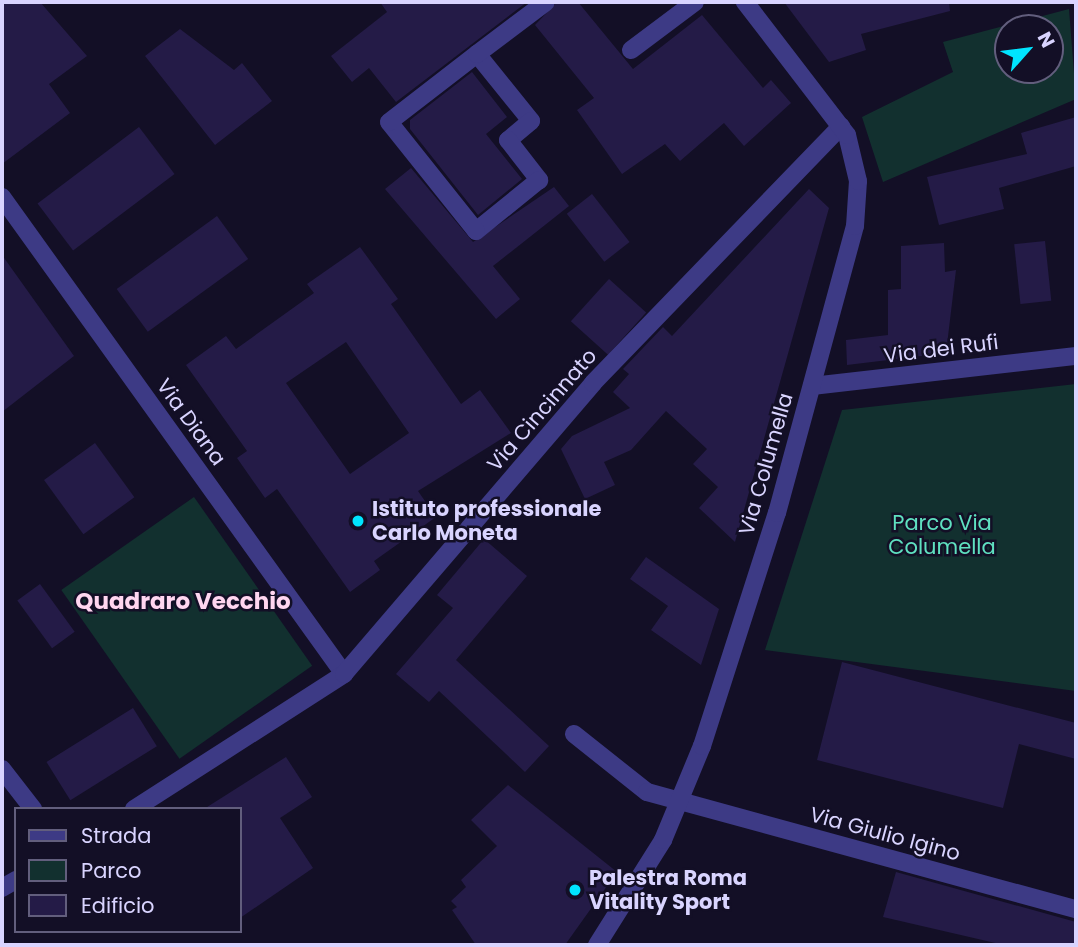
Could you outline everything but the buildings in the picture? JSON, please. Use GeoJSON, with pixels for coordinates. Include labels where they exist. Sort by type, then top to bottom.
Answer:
{"type":"FeatureCollection","features":[{"type":"Feature","properties":{"kind":"street"},"geometry":{"type":"LineString","coordinates":[[477,54],[531,121],[508,140],[539,180],[476,231],[389,122],[477,54],[546,2]]}},
{"type":"Feature","properties":{"kind":"street"},"geometry":{"type":"LineString","coordinates":[[631,50],[695,2]]}},
{"type":"Feature","properties":{"kind":"street","name":"Via Columella"},"geometry":{"type":"LineString","coordinates":[[597,945],[683,801],[812,386],[858,199],[853,149],[841,126],[745,2]]}},
{"type":"Feature","properties":{"kind":"street","name":"Via Cincinnato"},"geometry":{"type":"LineString","coordinates":[[137,807],[344,674],[593,383],[841,126]]}},
{"type":"Feature","properties":{"kind":"street","name":"Via Diana"},"geometry":{"type":"LineString","coordinates":[[2,197],[344,674]]}},
{"type":"Feature","properties":{"kind":"street","name":"Via dei Rufi"},"geometry":{"type":"LineString","coordinates":[[812,386],[1076,356]]}},
{"type":"Feature","properties":{"kind":"street","name":"Via Giulio Igino"},"geometry":{"type":"LineString","coordinates":[[574,734],[639,788],[1076,909]]}},
{"type":"Feature","properties":{"kind":"street"},"geometry":{"type":"LineString","coordinates":[[2,769],[31,807]]}},
{"type":"Feature","properties":{"kind":"green space"},"geometry":{"type":"Polygon","coordinates":[[[1069,9],[1076,99],[883,182],[862,117],[953,72],[943,42],[994,29],[994,84],[1064,84],[1064,14],[1050,14],[1069,9]]]}},
{"type":"Feature","properties":{"kind":"green space","name":"Parco Via Columella"},"geometry":{"type":"Polygon","coordinates":[[[1076,384],[1076,691],[765,650],[842,410],[1076,384]]]}},
{"type":"Feature","properties":{"kind":"green space"},"geometry":{"type":"Polygon","coordinates":[[[194,497],[312,666],[179,759],[61,590],[194,497]]]}},
{"type":"Feature","properties":{"kind":"place","name":"Istituto professionale Carlo Moneta"},"geometry":{"type":"Point","coordinates":[358,521]}},
{"type":"Feature","properties":{"kind":"place","name":"Palestra Roma Vitality Sport"},"geometry":{"type":"Point","coordinates":[575,890]}},
{"type":"Feature","properties":{"kind":"district","name":"Quadraro Vecchio"},"geometry":{"type":"Point","coordinates":[183,601]}}]}
